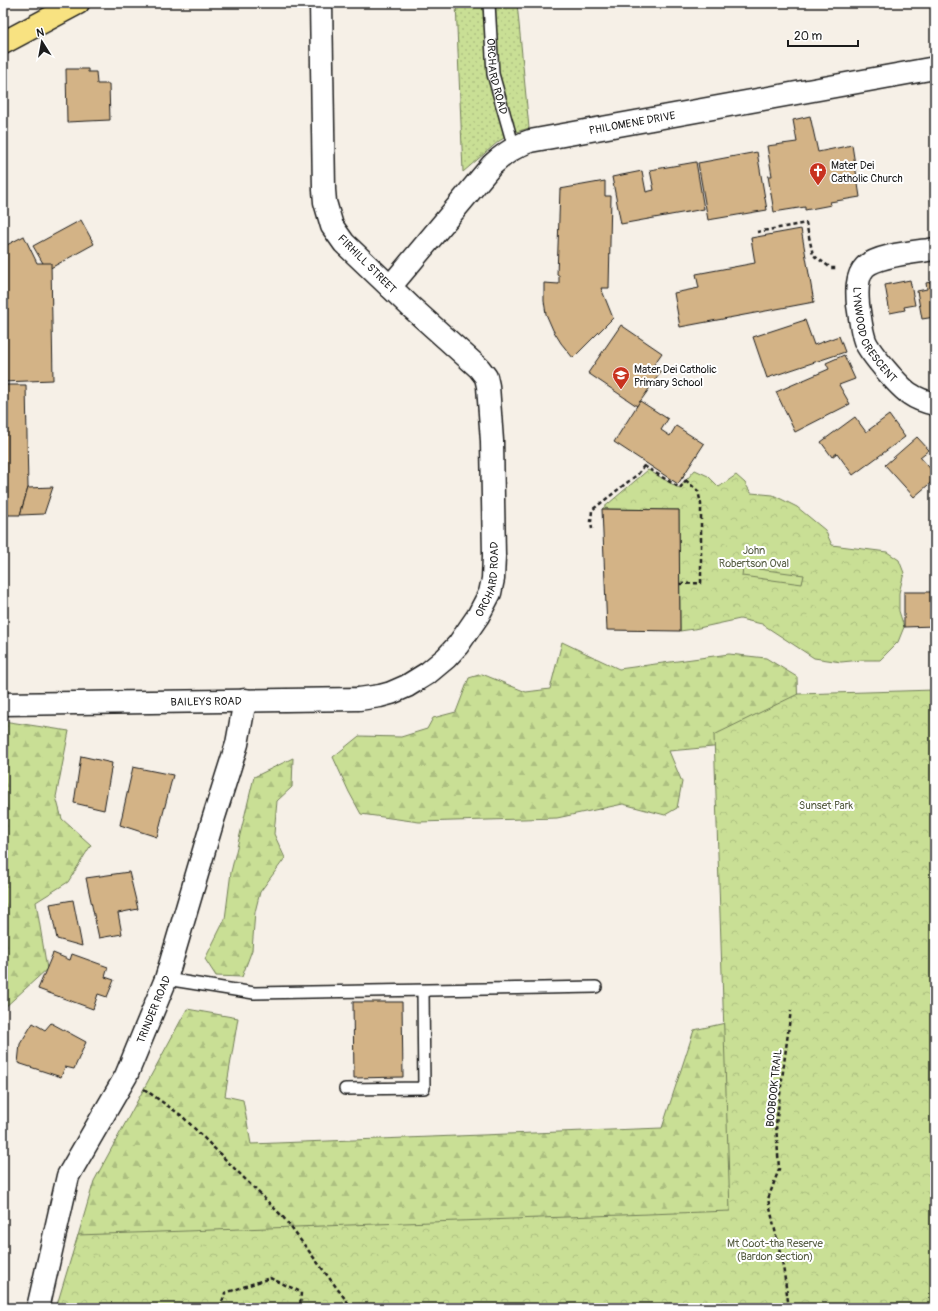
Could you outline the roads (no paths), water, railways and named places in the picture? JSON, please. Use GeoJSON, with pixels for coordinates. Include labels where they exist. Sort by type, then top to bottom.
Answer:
{"type":"FeatureCollection","features":[{"type":"Feature","properties":{"kind":"main road"},"geometry":{"type":"LineString","coordinates":[[3,42],[78,3]]}},
{"type":"Feature","properties":{"kind":"street","name":"FIRHILL STREET"},"geometry":{"type":"LineString","coordinates":[[321,3],[324,183],[325,202],[332,226],[337,235],[390,287],[482,371],[487,380],[488,386],[492,441]]}},
{"type":"Feature","properties":{"kind":"street","name":"PHILOMENE DRIVE"},"geometry":{"type":"LineString","coordinates":[[390,287],[492,165],[514,148],[534,140],[935,68]]}},
{"type":"Feature","properties":{"kind":"street","name":"LYNWOOD CRESCENT"},"geometry":{"type":"LineString","coordinates":[[935,249],[883,258],[869,264],[862,270],[857,295],[864,336],[870,350],[906,391],[920,400],[935,404]]}},
{"type":"Feature","properties":{"kind":"street","name":"ORCHARD ROAD"},"geometry":{"type":"LineString","coordinates":[[407,686],[428,673],[453,651],[483,609],[490,593],[494,564],[492,441]]}},
{"type":"Feature","properties":{"kind":"street","name":"BAILEYS ROAD"},"geometry":{"type":"LineString","coordinates":[[3,704],[369,698],[390,693],[407,686]]}},
{"type":"Feature","properties":{"kind":"street","name":"TRINDER ROAD"},"geometry":{"type":"LineString","coordinates":[[38,1308],[68,1176],[126,1076],[166,979],[212,820],[237,744],[245,700]]}},
{"type":"Feature","properties":{"kind":"lane","name":"ORCHARD ROAD"},"geometry":{"type":"LineString","coordinates":[[489,3],[493,74],[514,148]]}},
{"type":"Feature","properties":{"kind":"lane"},"geometry":{"type":"LineString","coordinates":[[166,979],[254,993],[596,987]]}},
{"type":"Feature","properties":{"kind":"lane"},"geometry":{"type":"LineString","coordinates":[[345,1089],[424,1088],[423,991]]}},
{"type":"Feature","properties":{"kind":"place","name":"Mater Dei Catholic Church"},"geometry":{"type":"Point","coordinates":[818,186]}},
{"type":"Feature","properties":{"kind":"place","name":"Mater Dei Catholic Primary School"},"geometry":{"type":"Point","coordinates":[621,390]}},
{"type":"Feature","properties":{"kind":"park label","name":"John Robertson Oval"},"geometry":{"type":"Point","coordinates":[754,556]}},
{"type":"Feature","properties":{"kind":"park label","name":"Sunset Park"},"geometry":{"type":"Point","coordinates":[826,805]}},
{"type":"Feature","properties":{"kind":"park label","name":"Mt Coot-tha Reserve (Bardon section)"},"geometry":{"type":"Point","coordinates":[775,1249]}}]}
